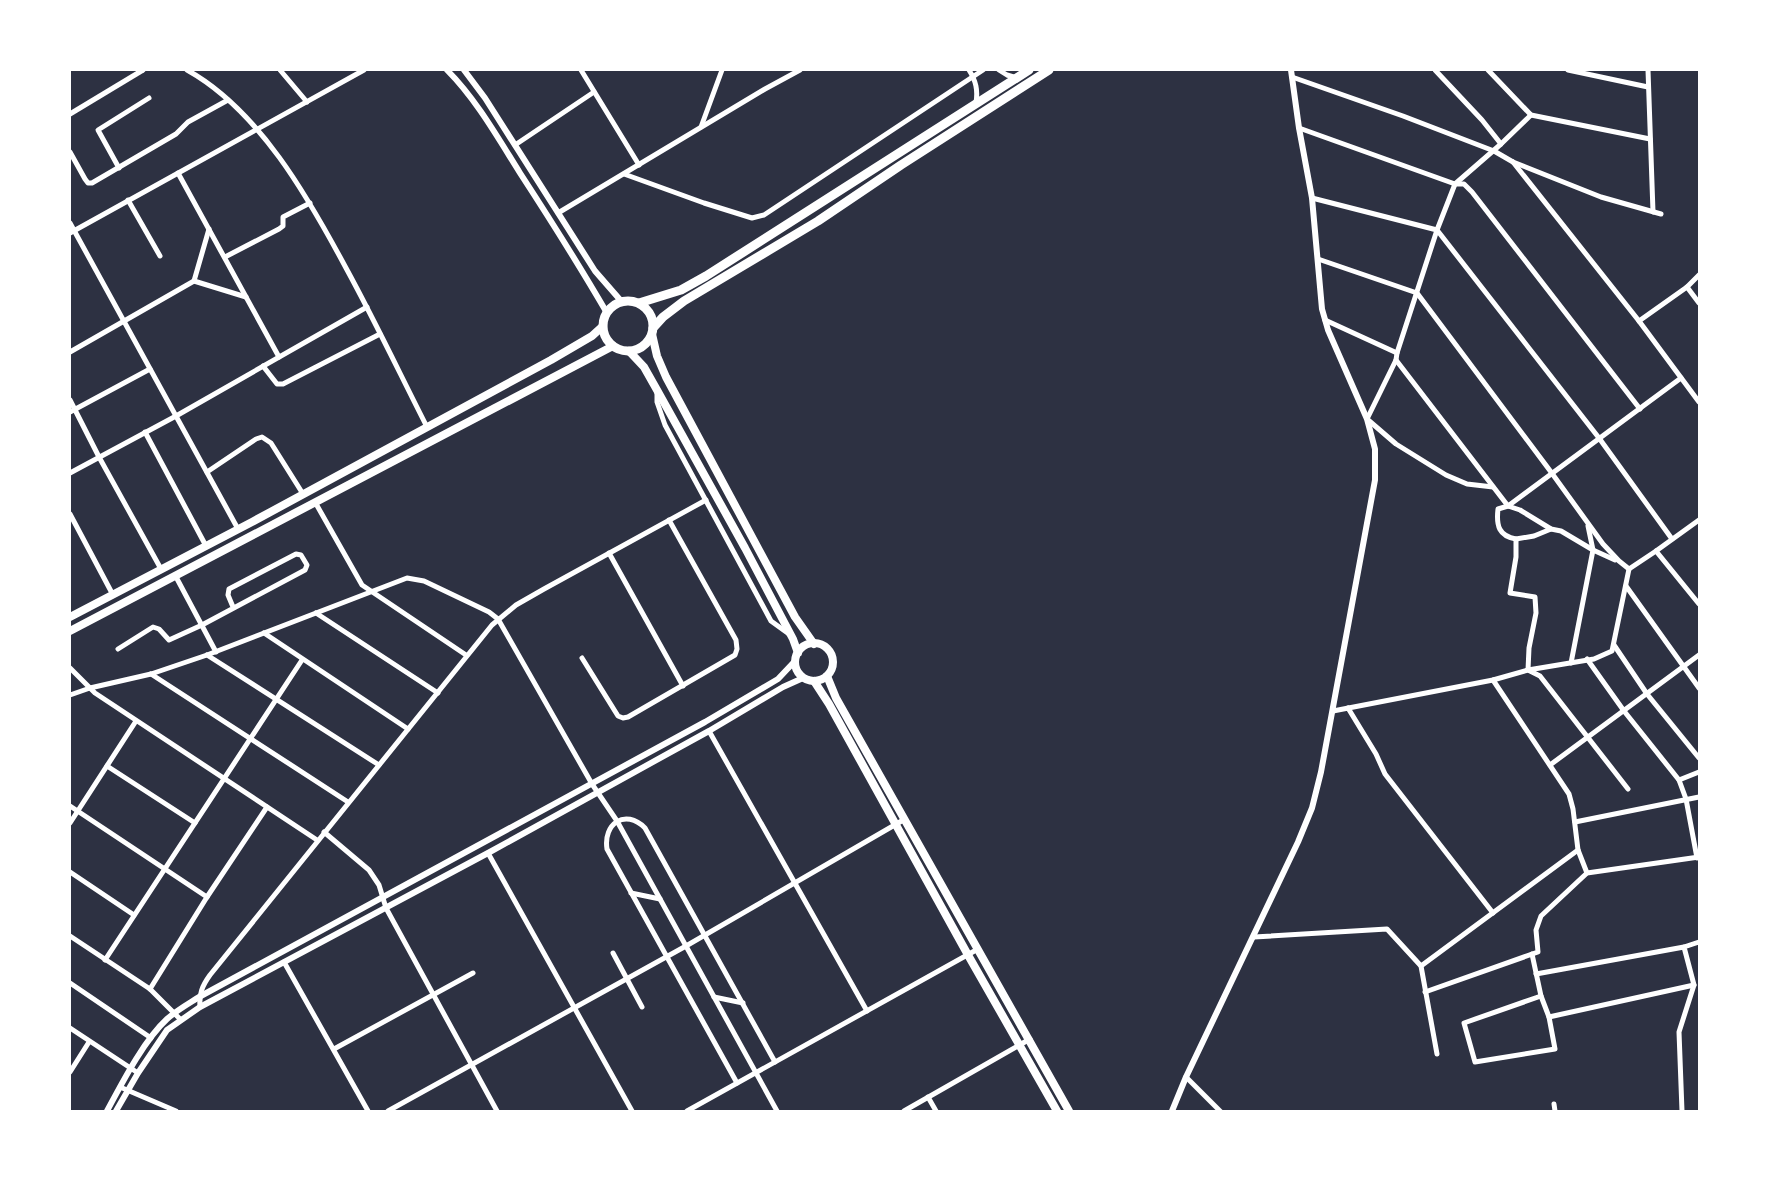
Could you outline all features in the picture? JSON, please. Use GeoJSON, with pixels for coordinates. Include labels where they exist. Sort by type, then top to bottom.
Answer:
{"type":"FeatureCollection","features":[{"type":"Feature","properties":{"kind":"highway"},"geometry":{"type":"LineString","coordinates":[[639,303],[681,290],[706,276],[1029,70]]}},
{"type":"Feature","properties":{"kind":"highway"},"geometry":{"type":"LineString","coordinates":[[653,331],[650,313],[639,303],[633,301],[616,304],[607,313],[603,326],[604,334],[613,346],[629,351],[643,346],[663,317],[684,301],[818,221],[1049,70]]}},
{"type":"Feature","properties":{"kind":"main road"},"geometry":{"type":"LineString","coordinates":[[70,617],[427,427],[592,336],[603,326]]}},
{"type":"Feature","properties":{"kind":"main road"},"geometry":{"type":"LineString","coordinates":[[653,331],[658,356],[666,377],[795,617],[814,644]]}},
{"type":"Feature","properties":{"kind":"main road"},"geometry":{"type":"LineString","coordinates":[[70,631],[613,346]]}},
{"type":"Feature","properties":{"kind":"main road"},"geometry":{"type":"LineString","coordinates":[[629,351],[644,367],[658,390],[745,548],[798,652]]}},
{"type":"Feature","properties":{"kind":"main road"},"geometry":{"type":"LineString","coordinates":[[814,644],[826,648],[831,656],[832,667],[827,676],[814,681],[803,678],[797,671],[795,661],[798,652],[804,646],[814,644]]}},
{"type":"Feature","properties":{"kind":"main road"},"geometry":{"type":"LineString","coordinates":[[827,676],[836,698],[1069,1111]]}},
{"type":"Feature","properties":{"kind":"main road"},"geometry":{"type":"LineString","coordinates":[[814,681],[829,704],[1057,1111]]}},
{"type":"Feature","properties":{"kind":"street"},"geometry":{"type":"LineString","coordinates":[[70,114],[143,70]]}},
{"type":"Feature","properties":{"kind":"street"},"geometry":{"type":"LineString","coordinates":[[187,70],[208,83],[228,100],[257,129],[287,168],[310,203],[367,307],[427,427]]}},
{"type":"Feature","properties":{"kind":"street"},"geometry":{"type":"LineString","coordinates":[[280,70],[307,102]]}},
{"type":"Feature","properties":{"kind":"street"},"geometry":{"type":"LineString","coordinates":[[72,231],[364,70]]}},
{"type":"Feature","properties":{"kind":"street"},"geometry":{"type":"LineString","coordinates":[[447,70],[470,98],[500,141],[607,313]]}},
{"type":"Feature","properties":{"kind":"street"},"geometry":{"type":"LineString","coordinates":[[464,70],[486,98],[595,271],[622,302]]}},
{"type":"Feature","properties":{"kind":"street"},"geometry":{"type":"LineString","coordinates":[[581,70],[639,165]]}},
{"type":"Feature","properties":{"kind":"street"},"geometry":{"type":"LineString","coordinates":[[701,127],[722,70]]}},
{"type":"Feature","properties":{"kind":"street"},"geometry":{"type":"LineString","coordinates":[[558,213],[800,70]]}},
{"type":"Feature","properties":{"kind":"street"},"geometry":{"type":"LineString","coordinates":[[969,70],[977,89],[976,104]]}},
{"type":"Feature","properties":{"kind":"street"},"geometry":{"type":"LineString","coordinates":[[624,174],[752,218],[764,215],[983,70]]}},
{"type":"Feature","properties":{"kind":"street"},"geometry":{"type":"LineString","coordinates":[[999,70],[1007,75],[1018,78]]}},
{"type":"Feature","properties":{"kind":"street"},"geometry":{"type":"LineString","coordinates":[[1435,70],[1482,120],[1501,144]]}},
{"type":"Feature","properties":{"kind":"street"},"geometry":{"type":"LineString","coordinates":[[1488,70],[1531,115],[1650,139]]}},
{"type":"Feature","properties":{"kind":"street"},"geometry":{"type":"LineString","coordinates":[[1568,70],[1648,87]]}},
{"type":"Feature","properties":{"kind":"street"},"geometry":{"type":"LineString","coordinates":[[1648,70],[1653,212]]}},
{"type":"Feature","properties":{"kind":"street"},"geometry":{"type":"LineString","coordinates":[[1172,1111],[1186,1077],[1254,937],[1312,808],[1334,711],[1375,480],[1375,449],[1367,419],[1325,320],[1312,198],[1291,73],[1494,151],[1513,162],[1601,197],[1661,214]]}},
{"type":"Feature","properties":{"kind":"street"},"geometry":{"type":"LineString","coordinates":[[515,145],[594,92]]}},
{"type":"Feature","properties":{"kind":"street"},"geometry":{"type":"LineString","coordinates":[[119,168],[98,130],[149,98]]}},
{"type":"Feature","properties":{"kind":"street"},"geometry":{"type":"LineString","coordinates":[[70,152],[85,179],[88,183],[92,183],[176,134],[188,122],[228,100]]}},
{"type":"Feature","properties":{"kind":"street"},"geometry":{"type":"LineString","coordinates":[[1367,419],[1396,360],[1437,230],[1455,184],[1494,151],[1531,115]]}},
{"type":"Feature","properties":{"kind":"street"},"geometry":{"type":"LineString","coordinates":[[1299,128],[1455,184],[1464,184],[1640,409]]}},
{"type":"Feature","properties":{"kind":"street"},"geometry":{"type":"LineString","coordinates":[[1513,162],[1699,402]]}},
{"type":"Feature","properties":{"kind":"street"},"geometry":{"type":"LineString","coordinates":[[178,173],[279,357]]}},
{"type":"Feature","properties":{"kind":"street"},"geometry":{"type":"LineString","coordinates":[[1312,198],[1437,230],[1599,438],[1672,539]]}},
{"type":"Feature","properties":{"kind":"street"},"geometry":{"type":"LineString","coordinates":[[128,200],[160,256]]}},
{"type":"Feature","properties":{"kind":"street"},"geometry":{"type":"LineString","coordinates":[[224,257],[279,229],[282,226],[283,217],[310,203]]}},
{"type":"Feature","properties":{"kind":"street"},"geometry":{"type":"LineString","coordinates":[[70,222],[72,231],[124,321],[238,529]]}},
{"type":"Feature","properties":{"kind":"street"},"geometry":{"type":"LineString","coordinates":[[70,345],[72,352],[194,281],[209,229]]}},
{"type":"Feature","properties":{"kind":"street"},"geometry":{"type":"LineString","coordinates":[[1318,260],[1417,293],[1552,472],[1603,544],[1618,561]]}},
{"type":"Feature","properties":{"kind":"street"},"geometry":{"type":"LineString","coordinates":[[1638,321],[1687,287],[1699,275]]}},
{"type":"Feature","properties":{"kind":"street"},"geometry":{"type":"LineString","coordinates":[[194,281],[246,297]]}},
{"type":"Feature","properties":{"kind":"street"},"geometry":{"type":"LineString","coordinates":[[1687,287],[1699,303]]}},
{"type":"Feature","properties":{"kind":"street"},"geometry":{"type":"LineString","coordinates":[[70,473],[176,416],[367,307]]}},
{"type":"Feature","properties":{"kind":"street"},"geometry":{"type":"LineString","coordinates":[[1325,320],[1397,353]]}},
{"type":"Feature","properties":{"kind":"street"},"geometry":{"type":"LineString","coordinates":[[263,366],[277,384],[283,384],[380,334]]}},
{"type":"Feature","properties":{"kind":"street"},"geometry":{"type":"LineString","coordinates":[[1396,360],[1508,506],[1520,510],[1550,529],[1561,532],[1629,568]]}},
{"type":"Feature","properties":{"kind":"street"},"geometry":{"type":"LineString","coordinates":[[72,410],[150,369]]}},
{"type":"Feature","properties":{"kind":"street"},"geometry":{"type":"LineString","coordinates":[[1550,529],[1534,536],[1516,539],[1505,537],[1500,531],[1497,516],[1498,509],[1508,506],[1681,378]]}},
{"type":"Feature","properties":{"kind":"street"},"geometry":{"type":"LineString","coordinates":[[658,390],[657,402],[665,425],[771,621],[790,635]]}},
{"type":"Feature","properties":{"kind":"street"},"geometry":{"type":"LineString","coordinates":[[70,400],[72,410],[161,569]]}},
{"type":"Feature","properties":{"kind":"street"},"geometry":{"type":"LineString","coordinates":[[1367,419],[1396,444],[1446,475],[1466,484],[1493,487]]}},
{"type":"Feature","properties":{"kind":"street"},"geometry":{"type":"LineString","coordinates":[[146,432],[206,546]]}},
{"type":"Feature","properties":{"kind":"street"},"geometry":{"type":"LineString","coordinates":[[207,472],[256,439],[262,437],[271,443],[303,494]]}},
{"type":"Feature","properties":{"kind":"street"},"geometry":{"type":"LineString","coordinates":[[200,1007],[202,986],[210,975],[317,840],[498,619],[516,605],[706,500]]}},
{"type":"Feature","properties":{"kind":"street"},"geometry":{"type":"LineString","coordinates":[[315,502],[362,585],[466,656]]}},
{"type":"Feature","properties":{"kind":"street"},"geometry":{"type":"LineString","coordinates":[[70,514],[113,595]]}},
{"type":"Feature","properties":{"kind":"street"},"geometry":{"type":"LineString","coordinates":[[582,658],[618,716],[623,718],[628,717],[735,655],[737,649],[736,640],[669,520]]}},
{"type":"Feature","properties":{"kind":"street"},"geometry":{"type":"LineString","coordinates":[[1334,711],[1493,680],[1528,670],[1594,659],[1605,655],[1612,651],[1614,644],[1629,568],[1699,520]]}},
{"type":"Feature","properties":{"kind":"street"},"geometry":{"type":"LineString","coordinates":[[1571,663],[1594,550],[1588,523]]}},
{"type":"Feature","properties":{"kind":"street"},"geometry":{"type":"LineString","coordinates":[[1516,539],[1516,557],[1510,593],[1535,597],[1536,605],[1529,648],[1528,670]]}},
{"type":"Feature","properties":{"kind":"street"},"geometry":{"type":"LineString","coordinates":[[1656,551],[1699,604]]}},
{"type":"Feature","properties":{"kind":"street"},"geometry":{"type":"LineString","coordinates":[[609,553],[683,686]]}},
{"type":"Feature","properties":{"kind":"street"},"geometry":{"type":"LineString","coordinates":[[118,649],[153,627],[159,629],[169,640],[202,625],[305,570],[307,565],[301,555],[296,554],[231,587],[228,592],[233,607]]}},
{"type":"Feature","properties":{"kind":"street"},"geometry":{"type":"LineString","coordinates":[[176,575],[216,652]]}},
{"type":"Feature","properties":{"kind":"street"},"geometry":{"type":"LineString","coordinates":[[70,695],[90,688],[151,674],[216,652],[407,578],[424,581],[489,612],[498,619],[597,793],[617,821],[777,1111]]}},
{"type":"Feature","properties":{"kind":"street"},"geometry":{"type":"LineString","coordinates":[[1626,586],[1699,688]]}},
{"type":"Feature","properties":{"kind":"street"},"geometry":{"type":"LineString","coordinates":[[316,613],[438,693]]}},
{"type":"Feature","properties":{"kind":"street"},"geometry":{"type":"LineString","coordinates":[[264,633],[408,730]]}},
{"type":"Feature","properties":{"kind":"street"},"geometry":{"type":"LineString","coordinates":[[1614,644],[1646,694],[1699,758]]}},
{"type":"Feature","properties":{"kind":"street"},"geometry":{"type":"LineString","coordinates":[[207,655],[378,765]]}},
{"type":"Feature","properties":{"kind":"street"},"geometry":{"type":"LineString","coordinates":[[1550,765],[1699,655]]}},
{"type":"Feature","properties":{"kind":"street"},"geometry":{"type":"LineString","coordinates":[[1425,992],[1538,952],[1536,930],[1540,916],[1587,873],[1698,857],[1686,800],[1679,780],[1624,711],[1587,659]]}},
{"type":"Feature","properties":{"kind":"street"},"geometry":{"type":"LineString","coordinates":[[105,960],[302,660]]}},
{"type":"Feature","properties":{"kind":"street"},"geometry":{"type":"LineString","coordinates":[[107,1111],[157,1029],[175,1013],[200,997],[592,784],[773,682],[785,673],[795,661]]}},
{"type":"Feature","properties":{"kind":"street"},"geometry":{"type":"LineString","coordinates":[[70,668],[95,693],[317,840]]}},
{"type":"Feature","properties":{"kind":"street"},"geometry":{"type":"LineString","coordinates":[[1528,670],[1540,676],[1628,789]]}},
{"type":"Feature","properties":{"kind":"street"},"geometry":{"type":"LineString","coordinates":[[151,674],[348,802]]}},
{"type":"Feature","properties":{"kind":"street"},"geometry":{"type":"LineString","coordinates":[[116,1111],[138,1073],[167,1030],[200,1007],[488,853],[709,731],[783,687],[803,678]]}},
{"type":"Feature","properties":{"kind":"street"},"geometry":{"type":"LineString","coordinates":[[1493,680],[1570,794],[1578,850],[1587,873]]}},
{"type":"Feature","properties":{"kind":"street"},"geometry":{"type":"LineString","coordinates":[[1348,708],[1376,754],[1385,774],[1493,913]]}},
{"type":"Feature","properties":{"kind":"street"},"geometry":{"type":"LineString","coordinates":[[70,823],[136,721]]}},
{"type":"Feature","properties":{"kind":"street"},"geometry":{"type":"LineString","coordinates":[[709,731],[867,1011]]}},
{"type":"Feature","properties":{"kind":"street"},"geometry":{"type":"LineString","coordinates":[[107,766],[194,823]]}},
{"type":"Feature","properties":{"kind":"street"},"geometry":{"type":"LineString","coordinates":[[1679,780],[1699,772]]}},
{"type":"Feature","properties":{"kind":"street"},"geometry":{"type":"LineString","coordinates":[[1575,822],[1699,797]]}},
{"type":"Feature","properties":{"kind":"street"},"geometry":{"type":"LineString","coordinates":[[70,806],[207,897]]}},
{"type":"Feature","properties":{"kind":"street"},"geometry":{"type":"LineString","coordinates":[[150,989],[207,897],[267,807]]}},
{"type":"Feature","properties":{"kind":"street"},"geometry":{"type":"LineString","coordinates":[[737,1083],[607,849],[606,834],[617,821],[627,818],[640,823],[645,828],[776,1062]]}},
{"type":"Feature","properties":{"kind":"street"},"geometry":{"type":"LineString","coordinates":[[388,1111],[667,957],[905,819]]}},
{"type":"Feature","properties":{"kind":"street"},"geometry":{"type":"LineString","coordinates":[[324,832],[369,870],[379,885],[386,908],[497,1111]]}},
{"type":"Feature","properties":{"kind":"street"},"geometry":{"type":"LineString","coordinates":[[1420,966],[1578,850]]}},
{"type":"Feature","properties":{"kind":"street"},"geometry":{"type":"LineString","coordinates":[[488,853],[632,1111]]}},
{"type":"Feature","properties":{"kind":"street"},"geometry":{"type":"LineString","coordinates":[[70,872],[134,915]]}},
{"type":"Feature","properties":{"kind":"street"},"geometry":{"type":"LineString","coordinates":[[631,893],[660,899]]}},
{"type":"Feature","properties":{"kind":"street"},"geometry":{"type":"LineString","coordinates":[[1254,937],[1387,929],[1420,966],[1437,1054]]}},
{"type":"Feature","properties":{"kind":"street"},"geometry":{"type":"LineString","coordinates":[[70,936],[150,989],[181,1020]]}},
{"type":"Feature","properties":{"kind":"street"},"geometry":{"type":"LineString","coordinates":[[1536,974],[1684,947],[1699,942]]}},
{"type":"Feature","properties":{"kind":"street"},"geometry":{"type":"LineString","coordinates":[[1682,1111],[1679,1032],[1694,985],[1684,947]]}},
{"type":"Feature","properties":{"kind":"street"},"geometry":{"type":"LineString","coordinates":[[687,1111],[978,949]]}},
{"type":"Feature","properties":{"kind":"street"},"geometry":{"type":"LineString","coordinates":[[613,953],[642,1007]]}},
{"type":"Feature","properties":{"kind":"street"},"geometry":{"type":"LineString","coordinates":[[1532,954],[1541,996],[1549,1017],[1555,1049],[1475,1062],[1464,1023],[1541,996]]}},
{"type":"Feature","properties":{"kind":"street"},"geometry":{"type":"LineString","coordinates":[[284,962],[368,1111]]}},
{"type":"Feature","properties":{"kind":"street"},"geometry":{"type":"LineString","coordinates":[[334,1049],[473,974]]}},
{"type":"Feature","properties":{"kind":"street"},"geometry":{"type":"LineString","coordinates":[[70,983],[152,1038]]}},
{"type":"Feature","properties":{"kind":"street"},"geometry":{"type":"LineString","coordinates":[[1549,1017],[1694,985]]}},
{"type":"Feature","properties":{"kind":"street"},"geometry":{"type":"LineString","coordinates":[[714,998],[743,1003]]}},
{"type":"Feature","properties":{"kind":"street"},"geometry":{"type":"LineString","coordinates":[[70,1028],[138,1073]]}},
{"type":"Feature","properties":{"kind":"street"},"geometry":{"type":"LineString","coordinates":[[904,1111],[1030,1039]]}},
{"type":"Feature","properties":{"kind":"street"},"geometry":{"type":"LineString","coordinates":[[70,1072],[89,1042]]}},
{"type":"Feature","properties":{"kind":"street"},"geometry":{"type":"LineString","coordinates":[[1186,1077],[1220,1111]]}},
{"type":"Feature","properties":{"kind":"street"},"geometry":{"type":"LineString","coordinates":[[120,1087],[176,1111]]}},
{"type":"Feature","properties":{"kind":"street"},"geometry":{"type":"LineString","coordinates":[[928,1097],[936,1111]]}},
{"type":"Feature","properties":{"kind":"street"},"geometry":{"type":"LineString","coordinates":[[1554,1104],[1555,1111]]}}]}
